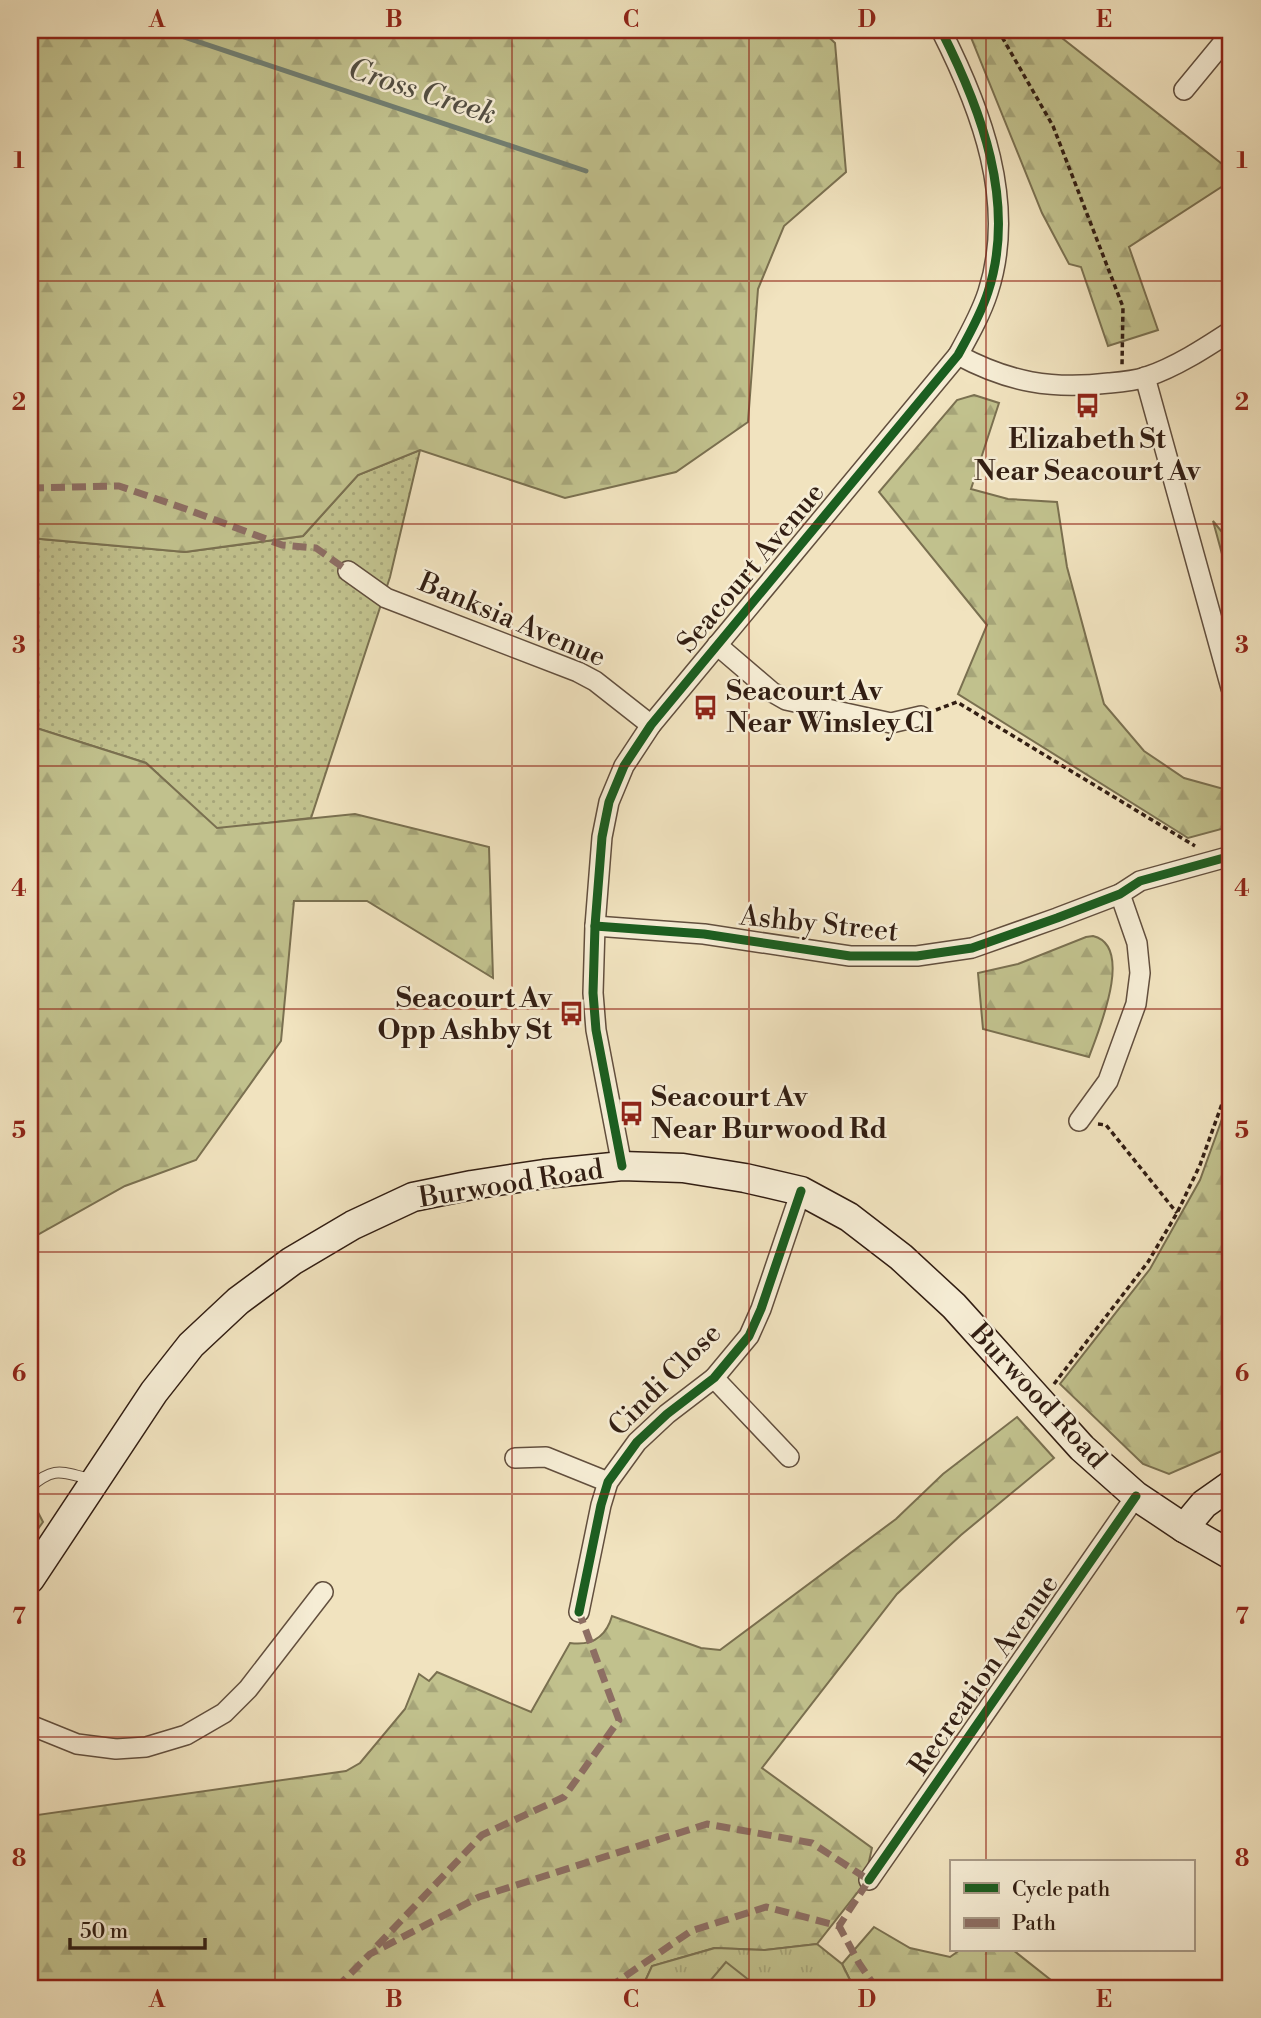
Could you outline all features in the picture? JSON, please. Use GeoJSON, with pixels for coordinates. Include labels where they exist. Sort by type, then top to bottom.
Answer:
{"type":"FeatureCollection","features":[{"type":"Feature","properties":{"kind":"main road","name":"Burwood Road"},"geometry":{"type":"LineString","coordinates":[[30,1579],[154,1392],[191,1345],[238,1301],[292,1261],[353,1225],[414,1197],[544,1174],[622,1166],[683,1168],[745,1178],[801,1191],[849,1217],[901,1257],[954,1306],[1083,1448],[1136,1496],[1231,1555]]}},
{"type":"Feature","properties":{"kind":"main road"},"geometry":{"type":"LineString","coordinates":[[1184,1528],[1204,1504],[1231,1485]]}},
{"type":"Feature","properties":{"kind":"street","name":"Seacourt Avenue"},"geometry":{"type":"LineString","coordinates":[[622,1166],[596,1030],[593,993],[602,837],[609,802],[624,766],[650,725],[958,355],[974,327],[988,292],[998,248],[999,200],[987,141],[961,70],[941,30]]}},
{"type":"Feature","properties":{"kind":"street"},"geometry":{"type":"LineString","coordinates":[[1184,90],[1231,33]]}},
{"type":"Feature","properties":{"kind":"street"},"geometry":{"type":"LineString","coordinates":[[958,355],[1003,376],[1044,384],[1081,386],[1145,377],[1188,358],[1231,331]]}},
{"type":"Feature","properties":{"kind":"street"},"geometry":{"type":"LineString","coordinates":[[1145,377],[1231,688]]}},
{"type":"Feature","properties":{"kind":"street","name":"Banksia Avenue"},"geometry":{"type":"LineString","coordinates":[[348,571],[386,598],[587,676],[650,725]]}},
{"type":"Feature","properties":{"kind":"street"},"geometry":{"type":"LineString","coordinates":[[717,645],[772,692],[786,700],[891,723],[921,716]]}},
{"type":"Feature","properties":{"kind":"street","name":"Ashby Street"},"geometry":{"type":"LineString","coordinates":[[595,926],[705,934],[850,956],[917,956],[972,948],[1120,894],[1140,881],[1224,858]]}},
{"type":"Feature","properties":{"kind":"street"},"geometry":{"type":"LineString","coordinates":[[1079,1121],[1108,1081],[1136,1004],[1140,973],[1137,943],[1120,894]]}},
{"type":"Feature","properties":{"kind":"street","name":"Cindi Close"},"geometry":{"type":"LineString","coordinates":[[579,1612],[608,1482],[637,1442],[667,1414],[714,1378],[749,1336],[801,1191]]}},
{"type":"Feature","properties":{"kind":"street"},"geometry":{"type":"LineString","coordinates":[[714,1378],[789,1457]]}},
{"type":"Feature","properties":{"kind":"street"},"geometry":{"type":"LineString","coordinates":[[515,1458],[547,1457],[608,1482]]}},
{"type":"Feature","properties":{"kind":"street","name":"Recreation Avenue"},"geometry":{"type":"LineString","coordinates":[[869,1880],[1136,1496]]}},
{"type":"Feature","properties":{"kind":"street"},"geometry":{"type":"LineString","coordinates":[[30,1725],[77,1744],[116,1749],[146,1747],[186,1735],[223,1713],[248,1689],[323,1592]]}},
{"type":"Feature","properties":{"kind":"lane"},"geometry":{"type":"LineString","coordinates":[[30,1487],[41,1477],[56,1472],[95,1480]]}},
{"type":"Feature","properties":{"kind":"path"},"geometry":{"type":"LineString","coordinates":[[998,30],[1053,125],[1124,307],[1121,382]]}},
{"type":"Feature","properties":{"kind":"path"},"geometry":{"type":"LineString","coordinates":[[921,716],[957,702],[1224,858]]}},
{"type":"Feature","properties":{"kind":"path"},"geometry":{"type":"LineString","coordinates":[[1040,1402],[1148,1262],[1177,1213],[1200,1165],[1231,1079]]}},
{"type":"Feature","properties":{"kind":"path"},"geometry":{"type":"LineString","coordinates":[[1079,1121],[1106,1125],[1177,1213]]}},
{"type":"Feature","properties":{"kind":"green space"},"geometry":{"type":"Polygon","coordinates":[[[30,30],[821,30],[835,43],[846,172],[784,226],[758,289],[748,422],[676,472],[565,498],[420,450],[358,475],[303,536],[185,552],[30,538],[30,30]]]}},
{"type":"Feature","properties":{"kind":"green space"},"geometry":{"type":"Polygon","coordinates":[[[968,30],[1056,30],[1062,38],[1231,171],[1231,192],[1223,186],[1129,247],[1158,330],[1108,346],[1081,267],[1069,264],[1042,213],[968,30]]]}},
{"type":"Feature","properties":{"kind":"green space"},"geometry":{"type":"Polygon","coordinates":[[[974,395],[999,403],[971,489],[1008,499],[1057,502],[1067,567],[1104,704],[1144,751],[1184,778],[1231,791],[1229,827],[1188,838],[958,694],[987,625],[879,492],[957,400],[974,395]]]}},
{"type":"Feature","properties":{"kind":"green space"},"geometry":{"type":"Polygon","coordinates":[[[420,450],[390,577],[311,818],[216,829],[146,763],[30,726],[30,538],[185,552],[303,536],[358,475],[420,450]]]}},
{"type":"Feature","properties":{"kind":"green space"},"geometry":{"type":"Polygon","coordinates":[[[1213,521],[1231,543],[1231,587],[1213,521]]]}},
{"type":"Feature","properties":{"kind":"green space"},"geometry":{"type":"Polygon","coordinates":[[[30,726],[146,763],[217,828],[355,814],[489,847],[493,978],[367,901],[294,901],[281,1041],[196,1160],[125,1186],[39,1234],[30,1228],[30,726]]]}},
{"type":"Feature","properties":{"kind":"green space"},"geometry":{"type":"Polygon","coordinates":[[[1093,936],[1105,943],[1111,956],[1113,972],[1105,1010],[1089,1057],[983,1029],[978,973],[1018,964],[1093,936]]]}},
{"type":"Feature","properties":{"kind":"green space"},"geometry":{"type":"Polygon","coordinates":[[[1231,1094],[1231,1447],[1169,1474],[1143,1464],[1060,1384],[1150,1269],[1200,1180],[1231,1094]]]}},
{"type":"Feature","properties":{"kind":"green space"},"geometry":{"type":"Polygon","coordinates":[[[1017,1417],[1054,1458],[961,1535],[897,1594],[762,1768],[872,1848],[864,1884],[817,1944],[765,1950],[714,1948],[652,1966],[642,1988],[30,1988],[30,1816],[346,1771],[360,1763],[405,1709],[419,1674],[429,1681],[437,1672],[531,1712],[570,1643],[585,1643],[602,1635],[612,1616],[701,1648],[720,1650],[896,1519],[943,1474],[1017,1417]]]}},
{"type":"Feature","properties":{"kind":"green space"},"geometry":{"type":"Polygon","coordinates":[[[30,1497],[43,1522],[30,1540],[30,1497]]]}},
{"type":"Feature","properties":{"kind":"green space"},"geometry":{"type":"Polygon","coordinates":[[[874,1927],[910,1948],[950,1957],[957,1952],[1016,1952],[1061,1988],[854,1988],[842,1964],[874,1927]]]}},
{"type":"Feature","properties":{"kind":"green space"},"geometry":{"type":"Polygon","coordinates":[[[817,1944],[842,1964],[854,1988],[642,1988],[652,1966],[715,1948],[765,1950],[817,1944]]]}},
{"type":"Feature","properties":{"kind":"green space"},"geometry":{"type":"Polygon","coordinates":[[[726,1962],[759,1988],[704,1988],[726,1962]]]}},
{"type":"Feature","properties":{"kind":"waterway","name":"Cross Creek"},"geometry":{"type":"LineString","coordinates":[[163,30],[586,171]]}},
{"type":"Feature","properties":{"kind":"marked path"},"geometry":{"type":"LineString","coordinates":[[30,488],[119,486],[282,545],[316,548],[348,571]]}},
{"type":"Feature","properties":{"kind":"marked path"},"geometry":{"type":"LineString","coordinates":[[377,1946],[482,1835],[564,1797],[619,1720],[579,1612]]}},
{"type":"Feature","properties":{"kind":"marked path"},"geometry":{"type":"LineString","coordinates":[[336,1988],[370,1954],[479,1897],[707,1824],[812,1843],[869,1880],[839,1926]]}},
{"type":"Feature","properties":{"kind":"marked path"},"geometry":{"type":"LineString","coordinates":[[608,1988],[691,1931],[766,1907],[839,1926],[876,1988]]}},
{"type":"Feature","properties":{"kind":"cycle path"},"geometry":{"type":"LineString","coordinates":[[622,1166],[596,1030],[593,993],[602,837],[609,802],[624,766],[651,725],[958,355],[988,292],[996,258],[999,225],[990,157],[969,92],[941,30]]}},
{"type":"Feature","properties":{"kind":"cycle path"},"geometry":{"type":"LineString","coordinates":[[595,926],[704,934],[850,956],[917,956],[972,948],[1120,894],[1140,881],[1231,856]]}},
{"type":"Feature","properties":{"kind":"cycle path"},"geometry":{"type":"LineString","coordinates":[[579,1612],[608,1482],[637,1442],[667,1414],[714,1378],[749,1336],[761,1309],[801,1191]]}},
{"type":"Feature","properties":{"kind":"cycle path"},"geometry":{"type":"LineString","coordinates":[[869,1880],[1136,1496]]}},
{"type":"Feature","properties":{"kind":"place","name":"Elizabeth St Near Seacourt Av"},"geometry":{"type":"Point","coordinates":[1087,405]}},
{"type":"Feature","properties":{"kind":"place","name":"Seacourt Av Near Winsley Cl"},"geometry":{"type":"Point","coordinates":[706,707]}},
{"type":"Feature","properties":{"kind":"place","name":"Seacourt Av Opp Ashby St"},"geometry":{"type":"Point","coordinates":[572,1014]}},
{"type":"Feature","properties":{"kind":"place","name":"Seacourt Av Near Burwood Rd"},"geometry":{"type":"Point","coordinates":[631,1113]}}]}
